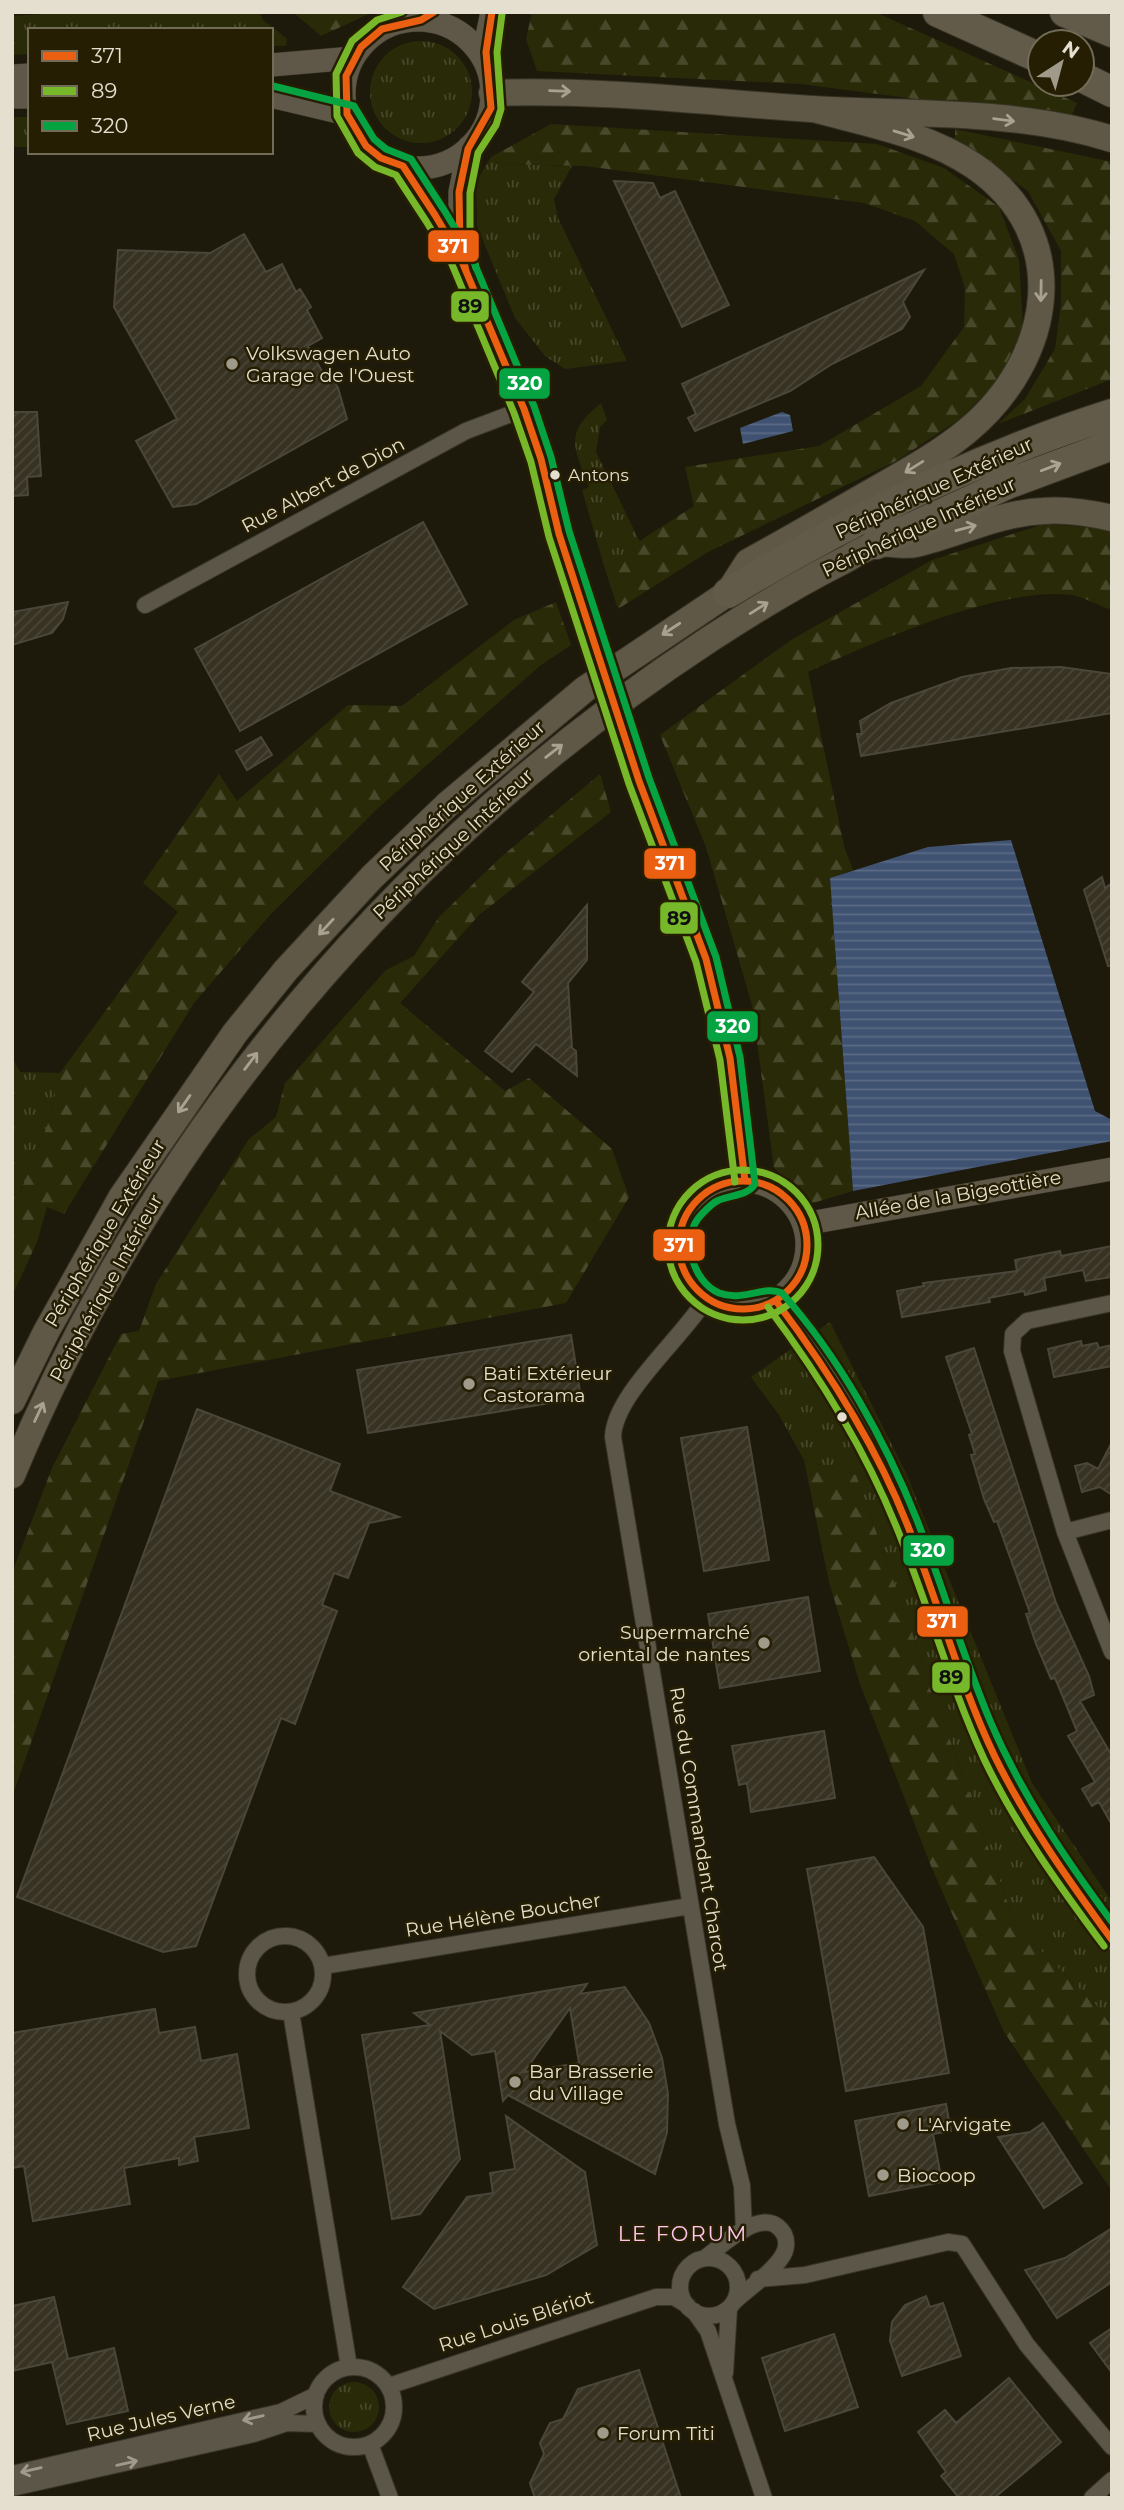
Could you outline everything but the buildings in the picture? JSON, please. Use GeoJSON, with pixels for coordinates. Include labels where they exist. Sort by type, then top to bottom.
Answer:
{"type":"FeatureCollection","features":[{"type":"Feature","properties":{"kind":"highway"},"geometry":{"type":"LineString","coordinates":[[937,12],[1026,52]]}},
{"type":"Feature","properties":{"kind":"highway"},"geometry":{"type":"LineString","coordinates":[[1065,12],[1112,32]]}},
{"type":"Feature","properties":{"kind":"highway"},"geometry":{"type":"LineString","coordinates":[[1096,84],[1112,92]]}},
{"type":"Feature","properties":{"kind":"highway"},"geometry":{"type":"LineString","coordinates":[[492,93],[555,91],[814,109],[955,113],[1090,132],[1112,139]]}},
{"type":"Feature","properties":{"kind":"highway"},"geometry":{"type":"LineString","coordinates":[[728,593],[748,562],[900,475],[968,430],[1016,376],[1029,352],[1040,316],[1041,272],[1032,235],[1022,213],[996,183],[956,155],[924,139],[814,109]]}},
{"type":"Feature","properties":{"kind":"highway","name":"Périphérique Extérieur"},"geometry":{"type":"LineString","coordinates":[[12,1401],[52,1320],[121,1198],[235,1033],[286,970],[372,877],[515,745],[645,646],[812,544],[917,491],[995,457],[1112,414]]}},
{"type":"Feature","properties":{"kind":"highway","name":"Périphérique Intérieur"},"geometry":{"type":"LineString","coordinates":[[12,1475],[56,1377],[106,1281],[156,1197],[250,1062],[348,946],[466,828],[588,725],[720,632],[820,573],[876,544],[1007,484],[1112,445]]}},
{"type":"Feature","properties":{"kind":"highway"},"geometry":{"type":"LineString","coordinates":[[876,544],[913,545],[1042,510],[1112,518]]}},
{"type":"Feature","properties":{"kind":"main road"},"geometry":{"type":"LineString","coordinates":[[487,66],[461,33],[435,22],[428,16],[394,24],[382,29],[361,47],[353,58],[345,86],[347,114],[366,146],[381,158],[403,166],[430,166],[452,160],[469,147],[485,125],[492,93],[487,66],[488,31],[492,12]]}},
{"type":"Feature","properties":{"kind":"main road"},"geometry":{"type":"LineString","coordinates":[[273,65],[353,58]]}},
{"type":"Feature","properties":{"kind":"main road"},"geometry":{"type":"LineString","coordinates":[[273,96],[347,114]]}},
{"type":"Feature","properties":{"kind":"main road"},"geometry":{"type":"LineString","coordinates":[[460,257],[460,192],[469,147]]}},
{"type":"Feature","properties":{"kind":"main road"},"geometry":{"type":"LineString","coordinates":[[403,166],[460,257],[524,409],[580,598],[639,781],[709,971],[730,1058],[745,1181]]}},
{"type":"Feature","properties":{"kind":"main road","name":"Allée de la Bigeottière"},"geometry":{"type":"LineString","coordinates":[[804,1224],[1112,1168]]}},
{"type":"Feature","properties":{"kind":"main road"},"geometry":{"type":"LineString","coordinates":[[745,1181],[764,1184],[781,1193],[804,1224],[807,1245],[804,1267],[793,1286],[776,1301],[759,1308],[741,1310],[723,1307],[706,1299],[689,1282],[680,1261],[678,1237],[685,1214],[701,1196],[721,1184],[745,1181]]}},
{"type":"Feature","properties":{"kind":"street","name":"Rue Albert de Dion"},"geometry":{"type":"LineString","coordinates":[[145,605],[466,431],[524,409]]}},
{"type":"Feature","properties":{"kind":"street","name":"Rue du Commandant Charcot"},"geometry":{"type":"LineString","coordinates":[[706,1299],[692,1322],[628,1396],[613,1426],[727,2124],[742,2186],[744,2230]]}},
{"type":"Feature","properties":{"kind":"street"},"geometry":{"type":"LineString","coordinates":[[776,1301],[826,1369],[868,1441],[906,1523],[959,1674],[996,1759],[1058,1866],[1112,1940]]}},
{"type":"Feature","properties":{"kind":"street"},"geometry":{"type":"LineString","coordinates":[[1112,1303],[1027,1321],[1013,1334],[1012,1351],[1065,1532],[1112,1652]]}},
{"type":"Feature","properties":{"kind":"street"},"geometry":{"type":"LineString","coordinates":[[1065,1532],[1112,1520]]}},
{"type":"Feature","properties":{"kind":"street","name":"Rue Hélène Boucher"},"geometry":{"type":"LineString","coordinates":[[323,1966],[690,1906]]}},
{"type":"Feature","properties":{"kind":"street"},"geometry":{"type":"LineString","coordinates":[[274,1937],[295,1937],[310,1945],[323,1966],[318,1993],[310,2003],[291,2012],[277,2012],[264,2006],[250,1990],[247,1969],[255,1949],[274,1937]]}},
{"type":"Feature","properties":{"kind":"street"},"geometry":{"type":"LineString","coordinates":[[291,2012],[349,2367]]}},
{"type":"Feature","properties":{"kind":"street","name":"Rue du Commandant Charcot"},"geometry":{"type":"LineString","coordinates":[[742,2186],[754,2206],[783,2233],[786,2248]]}},
{"type":"Feature","properties":{"kind":"street"},"geometry":{"type":"LineString","coordinates":[[764,2498],[708,2331],[681,2292],[682,2278],[688,2267],[757,2222],[772,2223]]}},
{"type":"Feature","properties":{"kind":"street"},"geometry":{"type":"LineString","coordinates":[[758,2279],[805,2275],[948,2242],[962,2244],[1027,2345],[1112,2447]]}},
{"type":"Feature","properties":{"kind":"street"},"geometry":{"type":"LineString","coordinates":[[656,2297],[674,2297],[690,2308],[712,2316],[732,2304],[778,2261],[786,2248],[805,2275]]}},
{"type":"Feature","properties":{"kind":"street"},"geometry":{"type":"LineString","coordinates":[[705,2258],[718,2259],[733,2270],[738,2288],[732,2304],[724,2379]]}},
{"type":"Feature","properties":{"kind":"street","name":"Rue Louis Blériot"},"geometry":{"type":"LineString","coordinates":[[389,2386],[656,2297],[669,2284],[682,2278]]}},
{"type":"Feature","properties":{"kind":"street"},"geometry":{"type":"LineString","coordinates":[[349,2367],[372,2371],[389,2386],[395,2407],[393,2418],[382,2436],[370,2444],[357,2447],[342,2445],[330,2439],[318,2424],[316,2395],[329,2376],[349,2367]]}},
{"type":"Feature","properties":{"kind":"street","name":"Rue Jules Verne"},"geometry":{"type":"LineString","coordinates":[[12,2474],[281,2412],[316,2395]]}},
{"type":"Feature","properties":{"kind":"street","name":"Rue Jules Verne"},"geometry":{"type":"LineString","coordinates":[[12,2488],[254,2434],[287,2423],[318,2424]]}},
{"type":"Feature","properties":{"kind":"street"},"geometry":{"type":"LineString","coordinates":[[370,2444],[390,2498]]}},
{"type":"Feature","properties":{"kind":"street"},"geometry":{"type":"LineString","coordinates":[[1092,2498],[1112,2480]]}},
{"type":"Feature","properties":{"kind":"green space"},"geometry":{"type":"Polygon","coordinates":[[[77,12],[259,12],[263,20],[287,39],[286,46],[273,46],[273,28],[28,28],[28,54],[12,55],[12,16],[77,12]]]}},
{"type":"Feature","properties":{"kind":"green space"},"geometry":{"type":"Polygon","coordinates":[[[293,12],[373,12],[321,36],[293,12]]]}},
{"type":"Feature","properties":{"kind":"green space"},"geometry":{"type":"Polygon","coordinates":[[[532,12],[875,12],[1026,80],[1026,98],[1066,98],[1077,103],[1070,119],[801,84],[537,71],[526,39],[532,12]]]}},
{"type":"Feature","properties":{"kind":"green space"},"geometry":{"type":"Polygon","coordinates":[[[421,41],[441,45],[457,56],[468,72],[472,92],[468,112],[457,128],[441,139],[421,143],[401,139],[385,128],[374,112],[370,92],[374,72],[385,56],[401,45],[421,41]]]}},
{"type":"Feature","properties":{"kind":"green space"},"geometry":{"type":"Polygon","coordinates":[[[12,117],[28,117],[28,147],[12,147],[12,117]]]}},
{"type":"Feature","properties":{"kind":"green space"},"geometry":{"type":"Polygon","coordinates":[[[551,124],[877,144],[944,168],[999,207],[1019,260],[1023,328],[999,380],[960,419],[896,461],[708,552],[618,609],[605,569],[644,538],[694,506],[685,467],[819,446],[921,386],[964,327],[965,288],[954,254],[915,221],[864,203],[585,166],[500,164],[491,157],[551,124]]]}},
{"type":"Feature","properties":{"kind":"green space"},"geometry":{"type":"Polygon","coordinates":[[[955,129],[1112,162],[1112,379],[998,424],[1025,399],[1055,349],[1061,305],[1061,251],[1028,191],[955,139],[955,129]]]}},
{"type":"Feature","properties":{"kind":"green space"},"geometry":{"type":"Polygon","coordinates":[[[491,157],[500,164],[572,166],[554,199],[558,218],[627,361],[565,369],[545,356],[515,318],[477,226],[476,182],[491,157]]]}},
{"type":"Feature","properties":{"kind":"green space"},"geometry":{"type":"Polygon","coordinates":[[[601,403],[607,420],[600,427],[596,452],[640,542],[605,569],[582,490],[589,487],[575,442],[581,424],[601,403]]]}},
{"type":"Feature","properties":{"kind":"green space"},"geometry":{"type":"Polygon","coordinates":[[[1112,508],[1112,610],[1071,595],[1042,594],[1009,599],[974,607],[901,632],[808,672],[844,846],[853,870],[830,878],[853,1191],[813,1203],[774,1168],[752,1005],[706,847],[660,735],[791,640],[932,560],[1044,524],[1103,528],[1112,508]]]}},
{"type":"Feature","properties":{"kind":"green space"},"geometry":{"type":"Polygon","coordinates":[[[556,602],[571,645],[541,665],[378,808],[270,915],[194,1003],[64,1214],[47,1207],[37,1242],[12,1296],[12,1212],[49,1121],[60,1073],[178,912],[143,883],[219,774],[237,801],[348,705],[402,706],[514,620],[556,602]]]}},
{"type":"Feature","properties":{"kind":"green space"},"geometry":{"type":"Polygon","coordinates":[[[600,774],[611,812],[479,915],[400,1003],[505,1091],[529,1078],[612,1149],[629,1197],[566,1303],[158,1381],[12,1797],[12,1573],[52,1468],[121,1334],[139,1331],[156,1284],[249,1139],[276,1117],[285,1083],[386,970],[414,956],[439,917],[500,858],[600,774]]]}},
{"type":"Feature","properties":{"kind":"green space"},"geometry":{"type":"Polygon","coordinates":[[[12,1057],[20,1072],[60,1073],[49,1121],[12,1212],[12,1057]]]}},
{"type":"Feature","properties":{"kind":"green space"},"geometry":{"type":"Polygon","coordinates":[[[830,1322],[906,1473],[1032,1783],[1112,1902],[1112,2027],[1096,2005],[1016,1926],[856,1475],[804,1460],[779,1415],[751,1377],[830,1322]]]}},
{"type":"Feature","properties":{"kind":"green space"},"geometry":{"type":"Polygon","coordinates":[[[804,1460],[856,1475],[1016,1926],[1096,2005],[1112,2027],[1112,2191],[1004,2032],[931,1866],[860,1684],[829,1582],[804,1460]]]}},
{"type":"Feature","properties":{"kind":"green space"},"geometry":{"type":"Polygon","coordinates":[[[354,2382],[372,2389],[379,2407],[372,2425],[354,2432],[336,2425],[329,2407],[336,2389],[354,2382]]]}},
{"type":"Feature","properties":{"kind":"water"},"geometry":{"type":"Polygon","coordinates":[[[782,412],[790,415],[793,431],[743,444],[740,428],[782,412]]]}},
{"type":"Feature","properties":{"kind":"water"},"geometry":{"type":"Polygon","coordinates":[[[1011,840],[1095,1111],[1112,1120],[1112,1141],[853,1191],[830,878],[928,847],[1011,840]]]}},
{"type":"Feature","properties":{"kind":"transit line","name":"89"},"geometry":{"type":"LineString","coordinates":[[402,12],[377,20],[352,41],[336,74],[337,116],[358,153],[375,167],[396,175],[451,262],[514,413],[531,462],[549,537],[629,784],[696,962],[720,1060],[735,1182]]}},
{"type":"Feature","properties":{"kind":"transit line","name":"371"},"geometry":{"type":"LineString","coordinates":[[434,12],[421,20],[382,29],[361,47],[346,76],[347,114],[366,146],[381,158],[403,166],[435,215],[460,257],[524,409],[541,459],[559,534],[639,781],[706,959],[730,1058],[745,1181]]}},
{"type":"Feature","properties":{"kind":"transit line","name":"371"},"geometry":{"type":"LineString","coordinates":[[466,271],[460,245],[459,192],[468,149],[491,108],[486,52],[492,12]]}},
{"type":"Feature","properties":{"kind":"transit line","name":"89"},"geometry":{"type":"LineString","coordinates":[[476,268],[470,243],[470,193],[478,153],[496,125],[501,109],[497,52],[502,14]]}},
{"type":"Feature","properties":{"kind":"transit line","name":"320"},"geometry":{"type":"LineString","coordinates":[[273,86],[354,106],[374,139],[386,149],[411,159],[470,253],[534,406],[551,457],[569,531],[649,778],[716,957],[740,1057],[755,1184],[743,1193],[717,1201],[701,1215],[691,1235],[690,1246],[696,1269],[702,1279],[719,1293],[736,1296],[768,1291],[782,1293],[823,1344],[859,1400],[917,1520],[981,1698],[1003,1750],[1046,1826],[1112,1922]]}},
{"type":"Feature","properties":{"kind":"transit line","name":"89"},"geometry":{"type":"LineString","coordinates":[[743,1170],[772,1176],[796,1192],[812,1216],[818,1245],[812,1274],[796,1298],[772,1314],[743,1320],[714,1314],[690,1298],[674,1274],[668,1245],[674,1216],[690,1192],[714,1176],[743,1170]]}},
{"type":"Feature","properties":{"kind":"transit line","name":"371"},"geometry":{"type":"LineString","coordinates":[[743,1181],[768,1186],[788,1200],[802,1220],[807,1245],[802,1270],[788,1290],[768,1304],[743,1309],[718,1304],[698,1290],[684,1270],[679,1245],[684,1220],[698,1200],[718,1186],[743,1181]]}},
{"type":"Feature","properties":{"kind":"transit line","name":"371"},"geometry":{"type":"LineString","coordinates":[[776,1301],[849,1408],[894,1494],[970,1700],[1007,1781],[1049,1851],[1112,1940]]}},
{"type":"Feature","properties":{"kind":"transit line","name":"89"},"geometry":{"type":"LineString","coordinates":[[768,1307],[822,1385],[870,1468],[908,1555],[971,1730],[997,1784],[1040,1856],[1104,1946]]}},
{"type":"Feature","properties":{"kind":"place","name":"Volkswagen Auto Garage de l'Ouest"},"geometry":{"type":"Point","coordinates":[232,364]}},
{"type":"Feature","properties":{"kind":"place","name":"Antons"},"geometry":{"type":"Point","coordinates":[555,475]}},
{"type":"Feature","properties":{"kind":"place","name":"Bati Extérieur Castorama"},"geometry":{"type":"Point","coordinates":[469,1384]}},
{"type":"Feature","properties":{"kind":"place","name":"Supermarché oriental de nantes"},"geometry":{"type":"Point","coordinates":[764,1643]}},
{"type":"Feature","properties":{"kind":"place","name":"Bar Brasserie du Village"},"geometry":{"type":"Point","coordinates":[515,2082]}},
{"type":"Feature","properties":{"kind":"place","name":"L'Arvigate"},"geometry":{"type":"Point","coordinates":[903,2124]}},
{"type":"Feature","properties":{"kind":"place","name":"Biocoop"},"geometry":{"type":"Point","coordinates":[883,2175]}},
{"type":"Feature","properties":{"kind":"place","name":"Forum Titi"},"geometry":{"type":"Point","coordinates":[603,2433]}},
{"type":"Feature","properties":{"kind":"district","name":"LE FORUM"},"geometry":{"type":"Point","coordinates":[683,2233]}}]}
